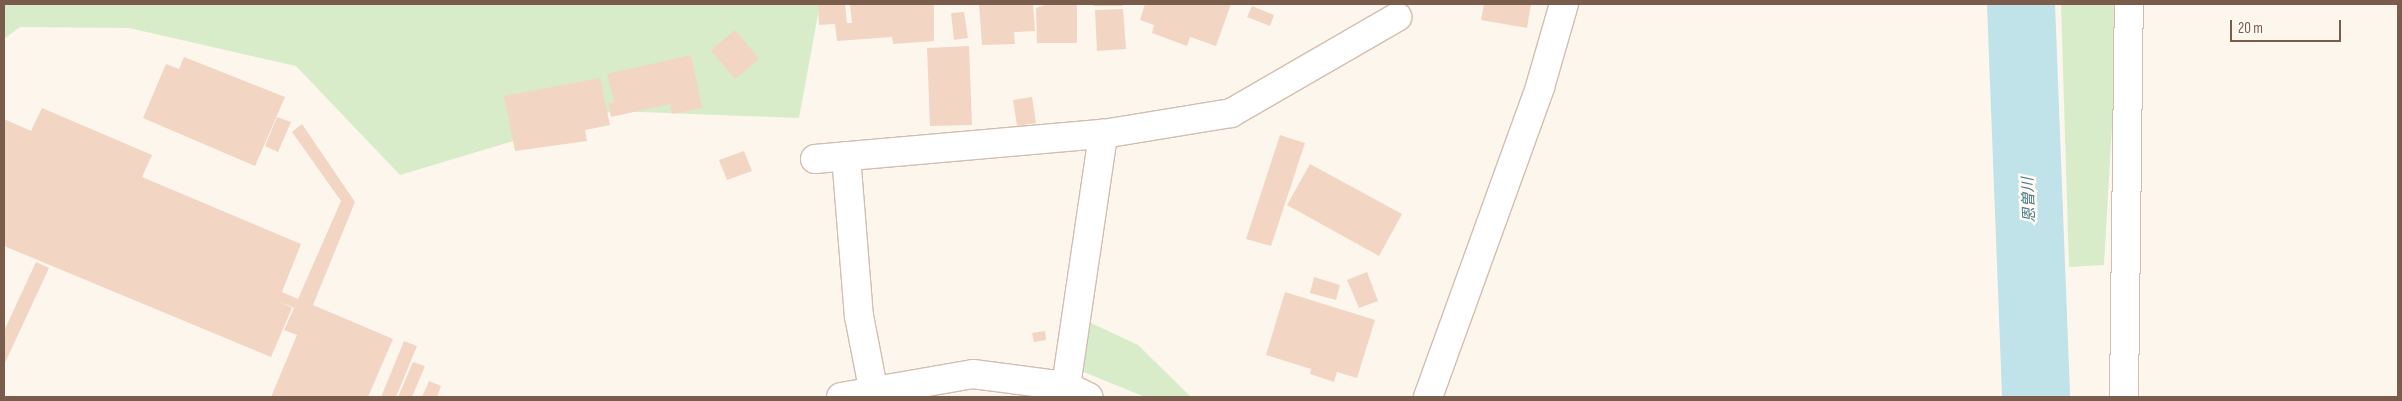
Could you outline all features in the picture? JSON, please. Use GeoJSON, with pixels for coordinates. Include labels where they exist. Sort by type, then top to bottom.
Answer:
{"type":"FeatureCollection","features":[{"type":"Feature","properties":{"kind":"street"},"geometry":{"type":"LineString","coordinates":[[1428,397],[1540,87],[1564,4]]}},
{"type":"Feature","properties":{"kind":"street"},"geometry":{"type":"LineString","coordinates":[[2124,397],[2130,4]]}},
{"type":"Feature","properties":{"kind":"street"},"geometry":{"type":"LineString","coordinates":[[815,159],[1103,134],[1231,113],[1397,18]]}},
{"type":"Feature","properties":{"kind":"street"},"geometry":{"type":"LineString","coordinates":[[841,397],[872,388],[973,374],[1078,392],[1103,134]]}},
{"type":"Feature","properties":{"kind":"street"},"geometry":{"type":"LineString","coordinates":[[846,156],[859,316],[872,388]]}},
{"type":"Feature","properties":{"kind":"green space"},"geometry":{"type":"Polygon","coordinates":[[[4,4],[820,4],[799,118],[614,111],[400,175],[296,66],[129,28],[20,27],[4,39],[4,4]]]}},
{"type":"Feature","properties":{"kind":"green space"},"geometry":{"type":"Polygon","coordinates":[[[2061,4],[2119,4],[2104,265],[2069,267],[2061,4]]]}},
{"type":"Feature","properties":{"kind":"green space"},"geometry":{"type":"Polygon","coordinates":[[[1089,322],[1138,345],[1191,397],[1145,397],[1079,370],[1089,322]]]}},
{"type":"Feature","properties":{"kind":"building"},"geometry":{"type":"Polygon","coordinates":[[[818,4],[845,4],[847,23],[852,23],[850,4],[934,4],[934,41],[893,44],[892,37],[837,41],[835,24],[819,25],[818,4]]]}},
{"type":"Feature","properties":{"kind":"building"},"geometry":{"type":"Polygon","coordinates":[[[979,4],[1033,4],[1035,31],[1014,32],[1015,44],[982,45],[979,4]]]}},
{"type":"Feature","properties":{"kind":"building"},"geometry":{"type":"Polygon","coordinates":[[[1048,4],[1077,4],[1077,43],[1037,43],[1036,8],[1048,4]]]}},
{"type":"Feature","properties":{"kind":"building"},"geometry":{"type":"Polygon","coordinates":[[[1093,4],[1123,4],[1123,6],[1093,6],[1093,4]]]}},
{"type":"Feature","properties":{"kind":"building"},"geometry":{"type":"Polygon","coordinates":[[[1145,4],[1231,4],[1216,46],[1190,37],[1187,46],[1152,33],[1154,25],[1140,20],[1145,4]]]}},
{"type":"Feature","properties":{"kind":"building"},"geometry":{"type":"Polygon","coordinates":[[[1484,4],[1531,4],[1527,28],[1481,20],[1484,4]]]}},
{"type":"Feature","properties":{"kind":"building"},"geometry":{"type":"Polygon","coordinates":[[[1252,6],[1274,15],[1270,26],[1247,17],[1252,6]]]}},
{"type":"Feature","properties":{"kind":"building"},"geometry":{"type":"Polygon","coordinates":[[[1123,9],[1126,49],[1097,51],[1095,10],[1123,9]]]}},
{"type":"Feature","properties":{"kind":"building"},"geometry":{"type":"Polygon","coordinates":[[[964,12],[968,38],[954,40],[951,13],[964,12]]]}},
{"type":"Feature","properties":{"kind":"building"},"geometry":{"type":"Polygon","coordinates":[[[735,30],[759,59],[735,79],[711,50],[735,30]]]}},
{"type":"Feature","properties":{"kind":"building"},"geometry":{"type":"Polygon","coordinates":[[[969,46],[972,125],[930,126],[927,48],[969,46]]]}},
{"type":"Feature","properties":{"kind":"building"},"geometry":{"type":"Polygon","coordinates":[[[691,55],[702,108],[672,114],[670,104],[611,117],[608,103],[614,102],[607,74],[691,55]]]}},
{"type":"Feature","properties":{"kind":"building"},"geometry":{"type":"Polygon","coordinates":[[[184,57],[285,97],[255,166],[143,118],[166,64],[179,69],[184,57]]]}},
{"type":"Feature","properties":{"kind":"building"},"geometry":{"type":"Polygon","coordinates":[[[600,78],[610,125],[585,130],[587,141],[515,151],[504,96],[600,78]]]}},
{"type":"Feature","properties":{"kind":"building"},"geometry":{"type":"Polygon","coordinates":[[[1032,97],[1036,123],[1017,126],[1013,100],[1032,97]]]}},
{"type":"Feature","properties":{"kind":"building"},"geometry":{"type":"Polygon","coordinates":[[[42,108],[152,155],[142,177],[301,244],[282,292],[298,299],[341,201],[292,132],[302,124],[355,202],[313,305],[393,339],[368,397],[271,397],[297,335],[284,330],[294,308],[278,301],[292,308],[271,357],[4,246],[4,119],[31,131],[42,108]]]}},
{"type":"Feature","properties":{"kind":"building"},"geometry":{"type":"Polygon","coordinates":[[[277,117],[291,122],[278,152],[265,146],[277,117]]]}},
{"type":"Feature","properties":{"kind":"building"},"geometry":{"type":"Polygon","coordinates":[[[1280,135],[1305,143],[1271,246],[1246,239],[1280,135]]]}},
{"type":"Feature","properties":{"kind":"building"},"geometry":{"type":"Polygon","coordinates":[[[744,151],[752,171],[727,180],[719,160],[744,151]]]}},
{"type":"Feature","properties":{"kind":"building"},"geometry":{"type":"Polygon","coordinates":[[[1310,164],[1402,214],[1379,256],[1287,205],[1310,164]]]}},
{"type":"Feature","properties":{"kind":"building"},"geometry":{"type":"Polygon","coordinates":[[[36,262],[49,268],[4,365],[4,331],[36,262]]]}},
{"type":"Feature","properties":{"kind":"building"},"geometry":{"type":"Polygon","coordinates":[[[1367,272],[1378,301],[1359,308],[1347,280],[1367,272]]]}},
{"type":"Feature","properties":{"kind":"building"},"geometry":{"type":"Polygon","coordinates":[[[1314,277],[1340,285],[1336,300],[1310,293],[1314,277]]]}},
{"type":"Feature","properties":{"kind":"building"},"geometry":{"type":"Polygon","coordinates":[[[1285,292],[1375,320],[1357,378],[1337,372],[1334,382],[1310,374],[1311,369],[1266,355],[1285,292]]]}},
{"type":"Feature","properties":{"kind":"building"},"geometry":{"type":"Polygon","coordinates":[[[1045,331],[1046,340],[1034,342],[1032,333],[1045,331]]]}},
{"type":"Feature","properties":{"kind":"building"},"geometry":{"type":"Polygon","coordinates":[[[404,341],[417,346],[396,397],[381,397],[404,341]]]}},
{"type":"Feature","properties":{"kind":"building"},"geometry":{"type":"Polygon","coordinates":[[[413,362],[425,366],[412,397],[398,397],[413,362]]]}},
{"type":"Feature","properties":{"kind":"building"},"geometry":{"type":"Polygon","coordinates":[[[429,381],[441,386],[437,397],[422,397],[429,381]]]}},
{"type":"Feature","properties":{"kind":"waterway","name":"恩曽川"},"geometry":{"type":"LineString","coordinates":[[2021,4],[2036,397]]}}]}
